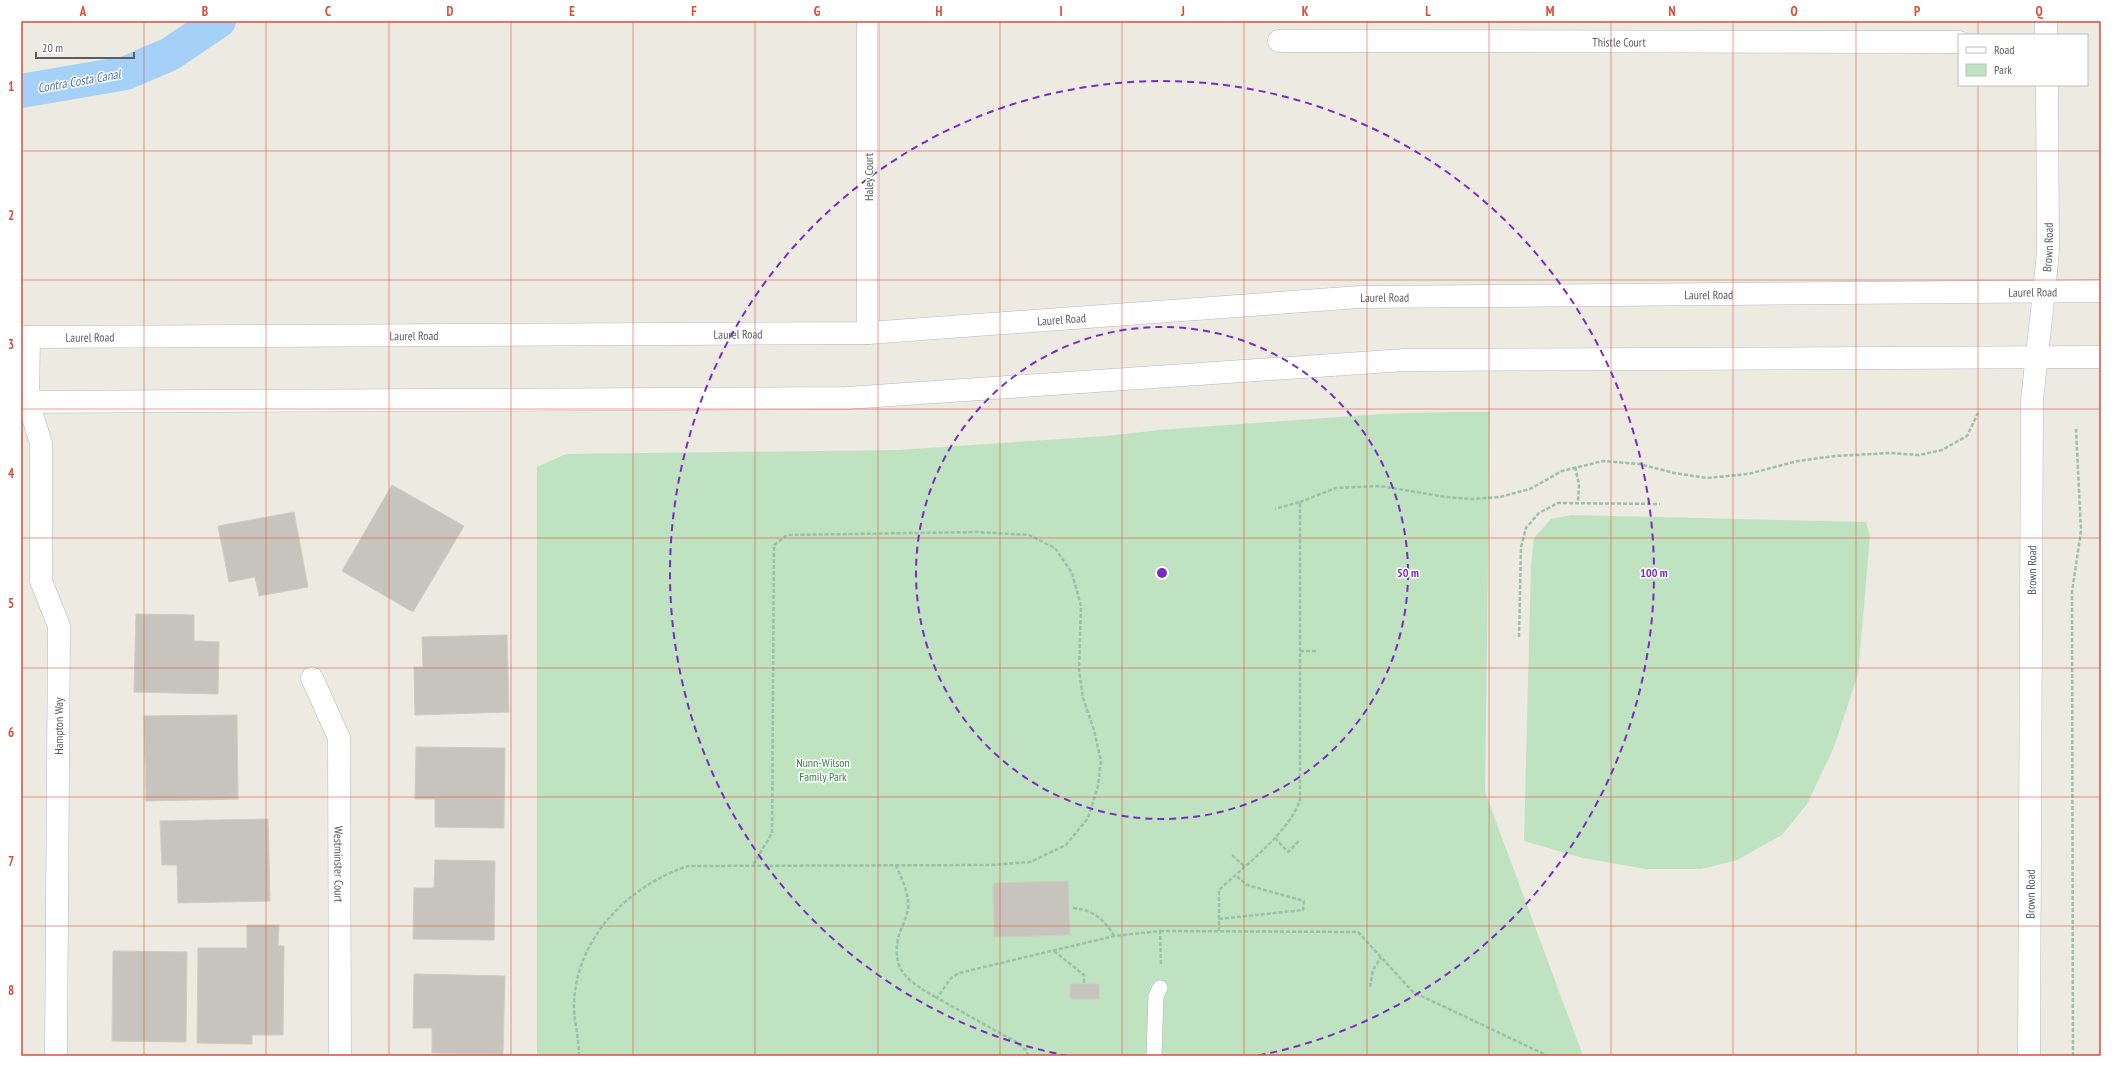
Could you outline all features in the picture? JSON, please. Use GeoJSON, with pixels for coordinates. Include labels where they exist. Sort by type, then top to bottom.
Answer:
{"type":"FeatureCollection","features":[{"type":"Feature","properties":{"kind":"main road","name":"Haley Court"},"geometry":{"type":"LineString","coordinates":[[868,21],[868,333]]}},
{"type":"Feature","properties":{"kind":"main road"},"geometry":{"type":"LineString","coordinates":[[2046,21],[2046,34]]}},
{"type":"Feature","properties":{"kind":"main road","name":"Thistle Court"},"geometry":{"type":"LineString","coordinates":[[1279,41],[1958,42]]}},
{"type":"Feature","properties":{"kind":"main road","name":"Brown Road"},"geometry":{"type":"LineString","coordinates":[[2029,1056],[2032,400],[2048,251],[2047,86]]}},
{"type":"Feature","properties":{"kind":"main road","name":"Laurel Road"},"geometry":{"type":"LineString","coordinates":[[25,337],[868,333],[1360,297],[2101,291]]}},
{"type":"Feature","properties":{"kind":"main road","name":"Hampton Way"},"geometry":{"type":"LineString","coordinates":[[25,337],[23,405],[41,443],[41,581],[59,626],[56,1056]]}},
{"type":"Feature","properties":{"kind":"main road"},"geometry":{"type":"LineString","coordinates":[[23,405],[848,398],[1406,360],[2036,356],[2101,357]]}},
{"type":"Feature","properties":{"kind":"main road","name":"Westminster Court"},"geometry":{"type":"LineString","coordinates":[[312,678],[339,738],[340,1056]]}},
{"type":"Feature","properties":{"kind":"lane"},"geometry":{"type":"LineString","coordinates":[[1154,1056],[1156,996],[1160,988]]}},
{"type":"Feature","properties":{"kind":"path"},"geometry":{"type":"LineString","coordinates":[[1275,509],[1300,502],[1336,488],[1380,486],[1472,500],[1500,497],[1530,489],[1562,471],[1603,461],[1639,464],[1674,473],[1707,478],[1748,474],[1798,461],[1835,456],[1890,453],[1918,455],[1942,450],[1966,436],[1978,413]]}},
{"type":"Feature","properties":{"kind":"path"},"geometry":{"type":"LineString","coordinates":[[2074,1056],[2072,592],[2081,531],[2076,429]]}},
{"type":"Feature","properties":{"kind":"path"},"geometry":{"type":"LineString","coordinates":[[1575,467],[1579,484],[1578,502]]}},
{"type":"Feature","properties":{"kind":"path"},"geometry":{"type":"LineString","coordinates":[[1219,931],[1219,890],[1286,827],[1296,811],[1300,800],[1300,502]]}},
{"type":"Feature","properties":{"kind":"path"},"geometry":{"type":"LineString","coordinates":[[1519,637],[1521,547],[1526,528],[1540,513],[1558,503],[1660,504]]}},
{"type":"Feature","properties":{"kind":"path"},"geometry":{"type":"LineString","coordinates":[[579,1056],[574,1005],[580,970],[586,951],[614,911],[646,886],[674,871],[688,866],[990,865],[1030,862],[1066,845],[1088,818],[1098,786],[1101,761],[1094,730],[1083,698],[1079,672],[1081,606],[1072,573],[1055,548],[1029,535],[978,532],[787,535],[774,545],[772,833],[753,865]]}},
{"type":"Feature","properties":{"kind":"path"},"geometry":{"type":"LineString","coordinates":[[1300,651],[1316,651]]}},
{"type":"Feature","properties":{"kind":"path"},"geometry":{"type":"LineString","coordinates":[[1274,838],[1288,852],[1300,840]]}},
{"type":"Feature","properties":{"kind":"path"},"geometry":{"type":"LineString","coordinates":[[1232,855],[1244,866]]}},
{"type":"Feature","properties":{"kind":"path"},"geometry":{"type":"LineString","coordinates":[[896,865],[907,895],[908,908],[898,938],[898,964],[905,977],[937,998],[1016,1042],[1026,1050],[1028,1056]]}},
{"type":"Feature","properties":{"kind":"path"},"geometry":{"type":"LineString","coordinates":[[1219,919],[1304,910],[1304,901],[1247,885],[1235,875]]}},
{"type":"Feature","properties":{"kind":"path"},"geometry":{"type":"LineString","coordinates":[[1073,908],[1088,911],[1099,917],[1108,925],[1114,936]]}},
{"type":"Feature","properties":{"kind":"path"},"geometry":{"type":"LineString","coordinates":[[937,998],[951,978],[959,973],[1114,936],[1160,931],[1358,932],[1413,992],[1548,1056]]}},
{"type":"Feature","properties":{"kind":"path"},"geometry":{"type":"LineString","coordinates":[[1160,931],[1161,969]]}},
{"type":"Feature","properties":{"kind":"path"},"geometry":{"type":"LineString","coordinates":[[1053,951],[1084,975],[1084,983]]}},
{"type":"Feature","properties":{"kind":"path"},"geometry":{"type":"LineString","coordinates":[[1370,987],[1373,970],[1381,957]]}},
{"type":"Feature","properties":{"kind":"green space","name":"Nunn-Wilson Family Park"},"geometry":{"type":"Polygon","coordinates":[[[1490,412],[1485,792],[1583,1056],[537,1056],[537,467],[566,454],[898,450],[1106,436],[1159,430],[1380,414],[1490,412]]]}},
{"type":"Feature","properties":{"kind":"green space"},"geometry":{"type":"Polygon","coordinates":[[[1571,515],[1866,522],[1870,536],[1858,674],[1834,747],[1807,804],[1782,835],[1737,860],[1701,869],[1646,869],[1583,858],[1524,841],[1531,566],[1534,538],[1551,519],[1571,515]]]}},
{"type":"Feature","properties":{"kind":"building"},"geometry":{"type":"Polygon","coordinates":[[[392,485],[464,526],[413,612],[342,571],[392,485]]]}},
{"type":"Feature","properties":{"kind":"building"},"geometry":{"type":"Polygon","coordinates":[[[294,512],[308,587],[259,596],[255,577],[229,582],[218,526],[294,512]]]}},
{"type":"Feature","properties":{"kind":"building"},"geometry":{"type":"Polygon","coordinates":[[[136,614],[194,615],[194,641],[219,642],[218,694],[134,692],[136,614]]]}},
{"type":"Feature","properties":{"kind":"building"},"geometry":{"type":"Polygon","coordinates":[[[507,635],[509,712],[415,715],[414,667],[423,667],[422,637],[507,635]]]}},
{"type":"Feature","properties":{"kind":"building"},"geometry":{"type":"Polygon","coordinates":[[[237,715],[238,799],[146,801],[144,716],[237,715]]]}},
{"type":"Feature","properties":{"kind":"building"},"geometry":{"type":"Polygon","coordinates":[[[416,747],[505,748],[504,828],[435,827],[435,799],[415,799],[416,747]]]}},
{"type":"Feature","properties":{"kind":"building"},"geometry":{"type":"Polygon","coordinates":[[[268,819],[270,901],[178,903],[177,865],[162,865],[160,821],[268,819]]]}},
{"type":"Feature","properties":{"kind":"building"},"geometry":{"type":"Polygon","coordinates":[[[435,860],[495,861],[494,940],[413,939],[414,888],[434,888],[435,860]]]}},
{"type":"Feature","properties":{"kind":"building"},"geometry":{"type":"Polygon","coordinates":[[[1068,881],[1070,935],[994,937],[993,883],[1068,881]]]}},
{"type":"Feature","properties":{"kind":"building"},"geometry":{"type":"Polygon","coordinates":[[[247,925],[279,925],[278,946],[284,946],[283,1035],[252,1035],[252,1044],[197,1043],[198,948],[247,948],[247,925]]]}},
{"type":"Feature","properties":{"kind":"building"},"geometry":{"type":"Polygon","coordinates":[[[113,951],[187,952],[186,1042],[112,1041],[113,951]]]}},
{"type":"Feature","properties":{"kind":"building"},"geometry":{"type":"Polygon","coordinates":[[[414,974],[505,976],[503,1054],[432,1053],[432,1028],[413,1028],[414,974]]]}},
{"type":"Feature","properties":{"kind":"building"},"geometry":{"type":"Polygon","coordinates":[[[1070,984],[1099,984],[1099,999],[1070,999],[1070,984]]]}},
{"type":"Feature","properties":{"kind":"waterway","name":"Contra Costa Canal"},"geometry":{"type":"LineString","coordinates":[[21,91],[126,73],[170,54],[219,21]]}}]}
